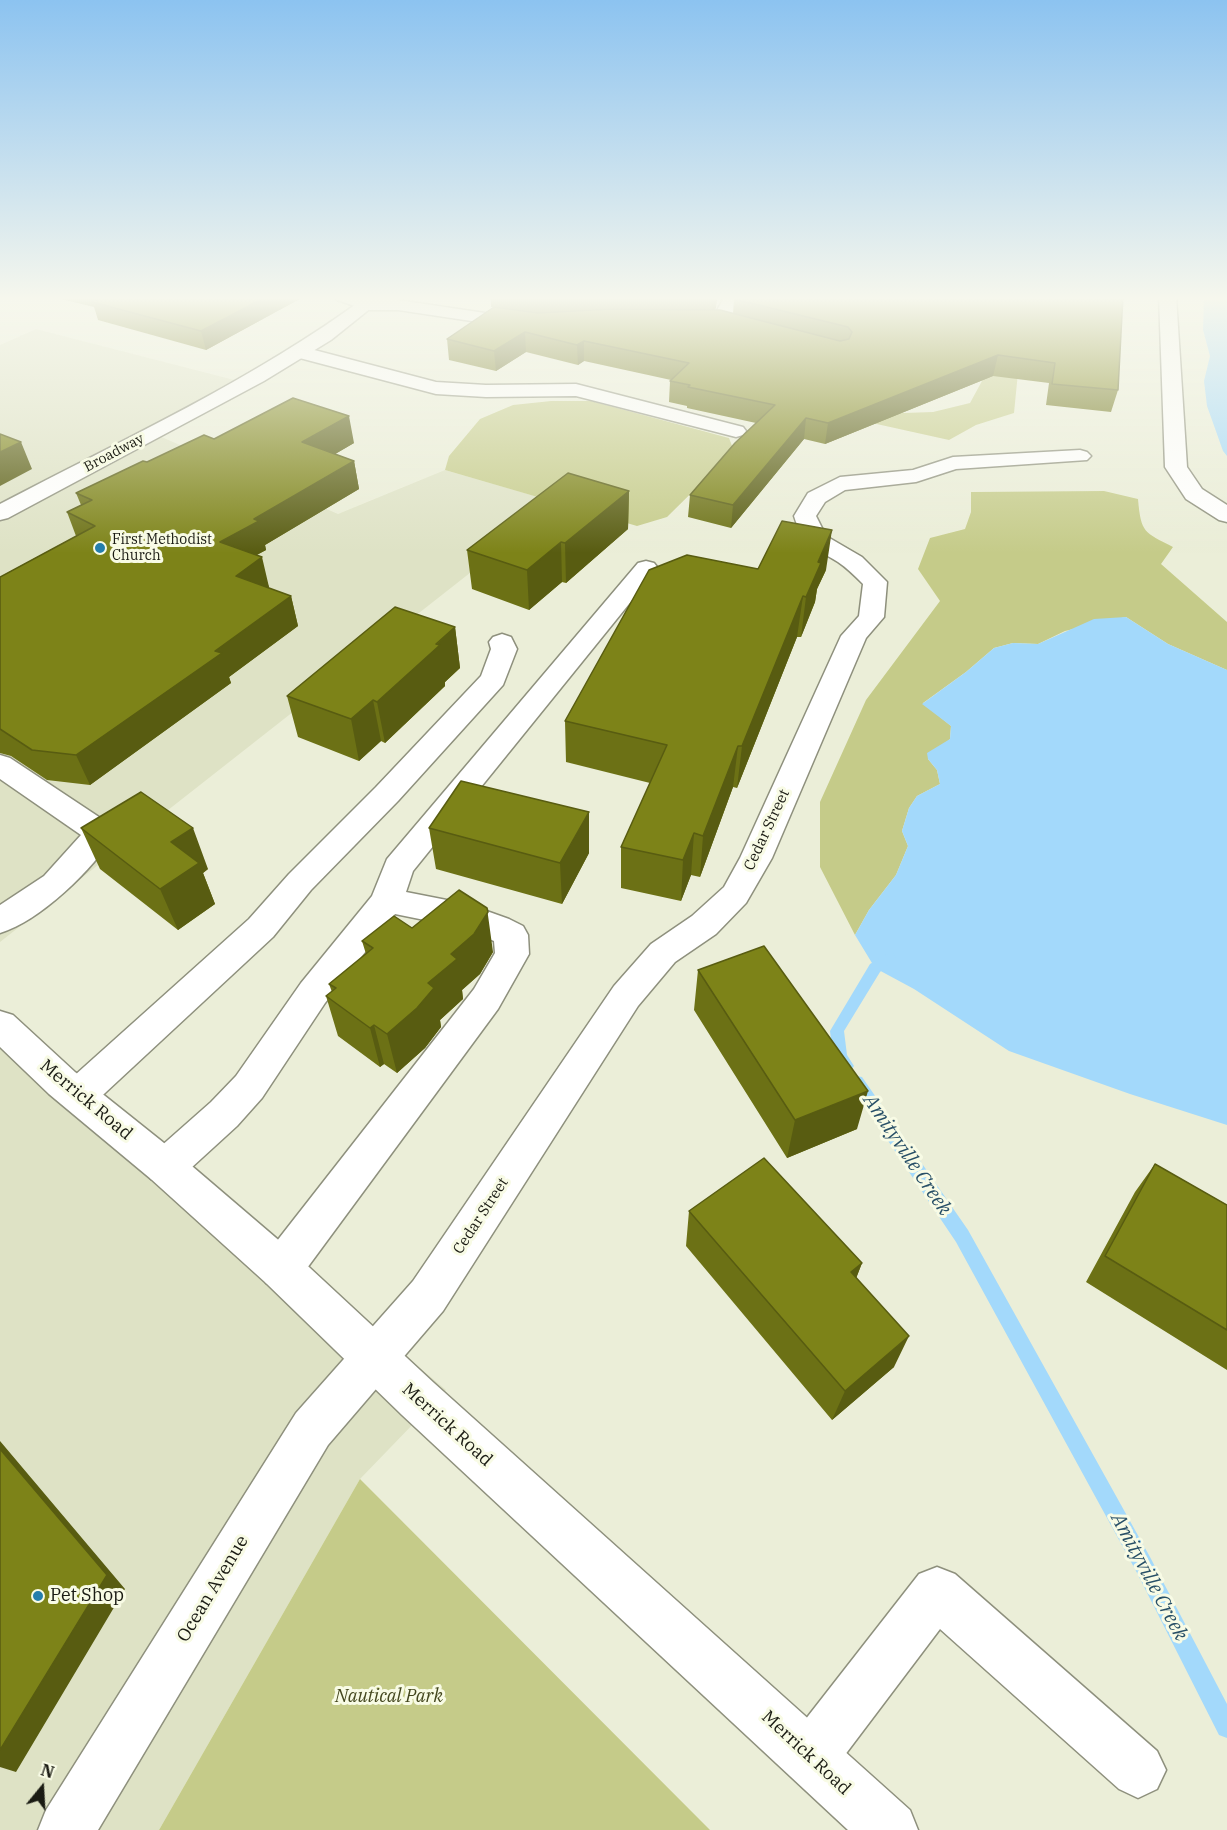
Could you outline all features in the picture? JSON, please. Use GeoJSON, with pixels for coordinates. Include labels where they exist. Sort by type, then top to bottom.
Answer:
{"type":"FeatureCollection","features":[{"type":"Feature","properties":{"kind":"street","name":"Broadway"},"geometry":{"type":"LineString","coordinates":[[0,513],[249,381]]}},
{"type":"Feature","properties":{"kind":"street"},"geometry":{"type":"LineString","coordinates":[[411,381],[436,388],[486,392],[576,390],[736,431]]}},
{"type":"Feature","properties":{"kind":"street"},"geometry":{"type":"LineString","coordinates":[[1171,381],[1176,467],[1194,494],[1227,514]]}},
{"type":"Feature","properties":{"kind":"street","name":"Cedar Street"},"geometry":{"type":"LineString","coordinates":[[375,1359],[428,1296],[626,996],[663,953],[704,925],[735,895],[756,858],[854,636],[871,617],[875,582],[854,562],[827,548],[810,534],[804,516],[816,498],[840,484],[916,476],[953,463],[1080,456]]}},
{"type":"Feature","properties":{"kind":"street"},"geometry":{"type":"LineString","coordinates":[[165,1167],[224,1114],[249,1087],[313,993],[387,901],[398,867],[646,568]]}},
{"type":"Feature","properties":{"kind":"street"},"geometry":{"type":"LineString","coordinates":[[78,1095],[261,928],[300,882],[387,794],[493,679],[504,649],[502,642]]}},
{"type":"Feature","properties":{"kind":"street"},"geometry":{"type":"LineString","coordinates":[[0,765],[100,833],[55,884],[0,921]]}},
{"type":"Feature","properties":{"kind":"street"},"geometry":{"type":"LineString","coordinates":[[281,1269],[324,1209],[486,999],[512,954],[511,935],[493,925],[450,912],[387,901]]}},
{"type":"Feature","properties":{"kind":"street","name":"Merrick Road"},"geometry":{"type":"LineString","coordinates":[[0,1025],[281,1269],[375,1359],[890,1830]]}},
{"type":"Feature","properties":{"kind":"street","name":"Ocean Avenue"},"geometry":{"type":"LineString","coordinates":[[66,1830],[312,1429],[375,1359]]}},
{"type":"Feature","properties":{"kind":"street"},"geometry":{"type":"LineString","coordinates":[[810,1757],[937,1592],[1138,1770]]}},
{"type":"Feature","properties":{"kind":"shaded area"},"geometry":{"type":"Polygon","coordinates":[[[0,381],[240,381],[250,384],[157,435],[338,514],[445,470],[559,503],[0,942],[0,381]]]}},
{"type":"Feature","properties":{"kind":"shaded area"},"geometry":{"type":"Polygon","coordinates":[[[0,1009],[128,1121],[446,1390],[360,1479],[159,1830],[0,1830],[0,1009]]]}},
{"type":"Feature","properties":{"kind":"green space"},"geometry":{"type":"Polygon","coordinates":[[[684,381],[874,414],[933,412],[970,403],[982,381],[1017,381],[1014,413],[976,425],[949,440],[684,381]]]}},
{"type":"Feature","properties":{"kind":"green space"},"geometry":{"type":"Polygon","coordinates":[[[551,401],[591,401],[729,438],[734,451],[667,517],[637,526],[445,470],[449,456],[480,419],[513,405],[551,401]]]}},
{"type":"Feature","properties":{"kind":"green space"},"geometry":{"type":"Polygon","coordinates":[[[1104,491],[1138,499],[1141,519],[1146,530],[1173,547],[1161,564],[1227,622],[1227,670],[1168,644],[1126,617],[1065,631],[1038,644],[1013,643],[994,648],[966,672],[923,703],[951,726],[950,739],[928,759],[937,770],[940,784],[917,796],[909,808],[902,831],[908,846],[896,875],[869,910],[855,935],[820,867],[820,802],[866,700],[940,601],[918,569],[930,538],[965,529],[971,512],[971,492],[1104,491]]]}},
{"type":"Feature","properties":{"kind":"green space","name":"Nautical Park"},"geometry":{"type":"Polygon","coordinates":[[[360,1479],[710,1830],[159,1830],[360,1479]]]}},
{"type":"Feature","properties":{"kind":"water"},"geometry":{"type":"Polygon","coordinates":[[[1204,381],[1227,381],[1227,456],[1223,451],[1207,406],[1204,381]]]}},
{"type":"Feature","properties":{"kind":"water"},"geometry":{"type":"Polygon","coordinates":[[[1126,617],[1168,644],[1227,670],[1227,1125],[1130,1094],[1009,1051],[914,989],[875,968],[855,935],[869,910],[896,875],[908,846],[902,831],[909,808],[917,796],[940,784],[937,770],[928,759],[927,753],[950,739],[951,726],[922,704],[994,648],[1013,643],[1038,644],[1094,619],[1126,617]]]}},
{"type":"Feature","properties":{"kind":"building"},"geometry":{"type":"Polygon","coordinates":[[[672,381],[932,381],[828,423],[806,418],[733,505],[690,495],[735,443],[775,405],[688,387],[690,385],[672,381]]]}},
{"type":"Feature","properties":{"kind":"building"},"geometry":{"type":"Polygon","coordinates":[[[1052,381],[1118,381],[1118,390],[1052,384],[1052,381]]]}},
{"type":"Feature","properties":{"kind":"building"},"geometry":{"type":"Polygon","coordinates":[[[293,398],[349,416],[302,442],[354,461],[254,519],[259,521],[220,542],[262,557],[236,576],[291,596],[215,651],[222,653],[76,755],[32,750],[0,729],[0,577],[95,526],[67,512],[92,500],[76,493],[204,435],[214,439],[293,398]]]}},
{"type":"Feature","properties":{"kind":"building"},"geometry":{"type":"Polygon","coordinates":[[[0,434],[21,442],[0,452],[0,434]]]}},
{"type":"Feature","properties":{"kind":"building"},"geometry":{"type":"Polygon","coordinates":[[[568,473],[629,491],[565,543],[561,542],[527,570],[467,550],[568,473]]]}},
{"type":"Feature","properties":{"kind":"building"},"geometry":{"type":"Polygon","coordinates":[[[782,521],[832,530],[818,562],[821,563],[806,597],[803,596],[742,746],[738,746],[703,836],[694,833],[683,860],[621,847],[667,745],[565,721],[649,570],[687,555],[758,569],[782,521]]]}},
{"type":"Feature","properties":{"kind":"building"},"geometry":{"type":"Polygon","coordinates":[[[395,607],[455,627],[436,644],[440,645],[377,702],[373,700],[351,719],[287,696],[395,607]]]}},
{"type":"Feature","properties":{"kind":"building"},"geometry":{"type":"Polygon","coordinates":[[[461,781],[589,812],[560,863],[429,828],[461,781]]]}},
{"type":"Feature","properties":{"kind":"building"},"geometry":{"type":"Polygon","coordinates":[[[141,792],[193,828],[171,842],[199,863],[160,889],[81,828],[141,792]]]}},
{"type":"Feature","properties":{"kind":"building"},"geometry":{"type":"Polygon","coordinates":[[[459,890],[487,908],[488,912],[474,934],[451,954],[457,959],[428,983],[434,988],[417,1008],[387,1034],[374,1025],[370,1028],[326,996],[336,988],[329,984],[373,948],[362,941],[394,916],[412,928],[459,890]]]}},
{"type":"Feature","properties":{"kind":"building"},"geometry":{"type":"Polygon","coordinates":[[[764,946],[868,1091],[795,1120],[698,970],[764,946]]]}},
{"type":"Feature","properties":{"kind":"building"},"geometry":{"type":"Polygon","coordinates":[[[764,1158],[862,1263],[851,1272],[909,1336],[845,1391],[689,1211],[764,1158]]]}},
{"type":"Feature","properties":{"kind":"building"},"geometry":{"type":"Polygon","coordinates":[[[1155,1164],[1227,1205],[1227,1330],[1105,1256],[1155,1164]]]}},
{"type":"Feature","properties":{"kind":"building"},"geometry":{"type":"Polygon","coordinates":[[[0,1449],[107,1575],[0,1750],[0,1449]]]}},
{"type":"Feature","properties":{"kind":"waterway","name":"Amityville Creek"},"geometry":{"type":"LineString","coordinates":[[846,1066],[840,1056],[837,1031],[875,968],[889,958]]}},
{"type":"Feature","properties":{"kind":"waterway","name":"Amityville Creek"},"geometry":{"type":"LineString","coordinates":[[857,1082],[962,1236],[1143,1564],[1227,1727]]}},
{"type":"Feature","properties":{"kind":"place","name":"First Methodist Church"},"geometry":{"type":"Point","coordinates":[100,548]}},
{"type":"Feature","properties":{"kind":"place","name":"Pet Shop"},"geometry":{"type":"Point","coordinates":[38,1596]}}]}
